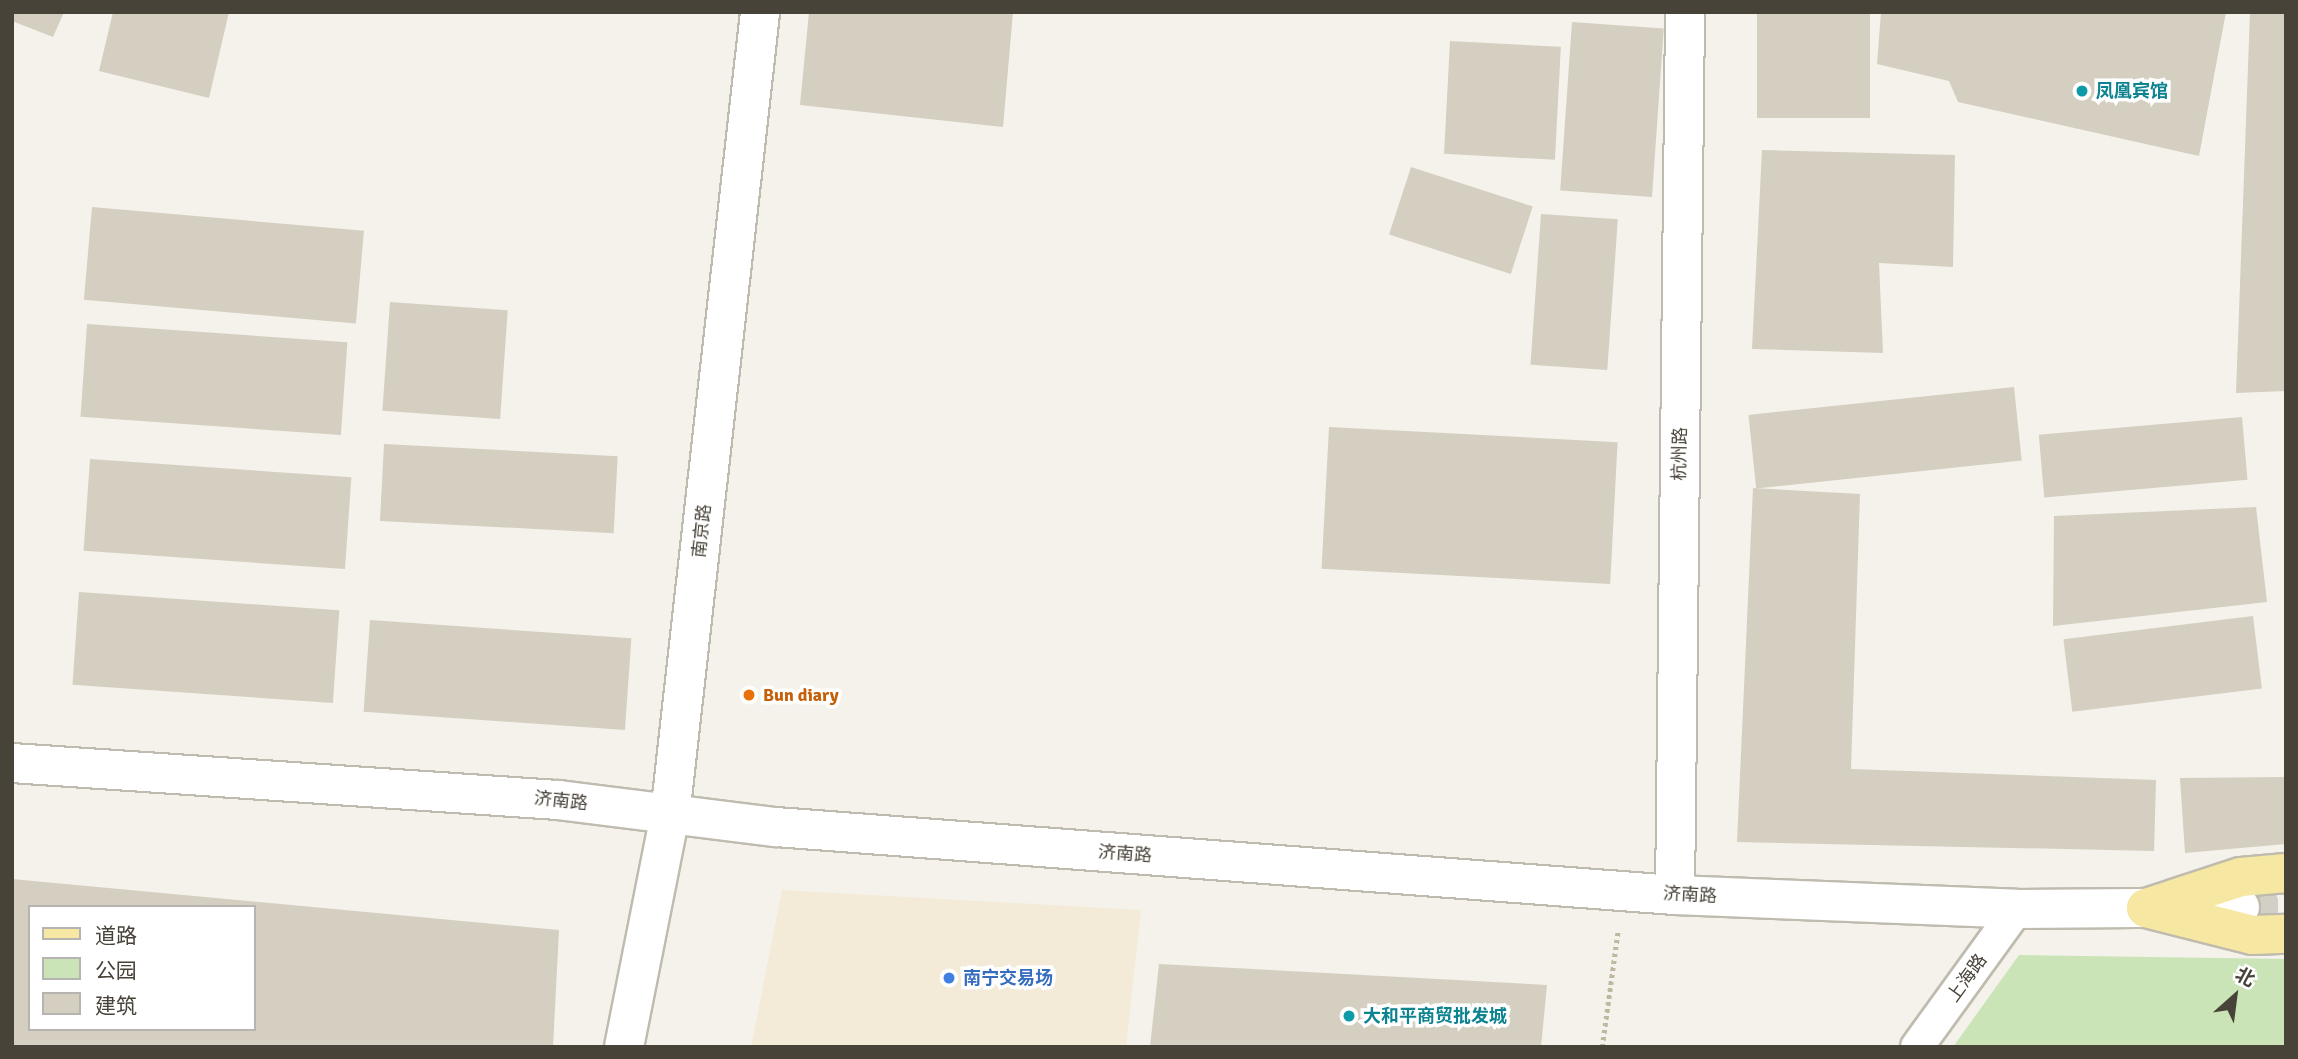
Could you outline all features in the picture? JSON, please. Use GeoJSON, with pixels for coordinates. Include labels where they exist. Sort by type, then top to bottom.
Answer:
{"type":"FeatureCollection","features":[{"type":"Feature","properties":{"kind":"main road"},"geometry":{"type":"LineString","coordinates":[[2146,908],[2241,877],[2286,873]]}},
{"type":"Feature","properties":{"kind":"main road"},"geometry":{"type":"LineString","coordinates":[[2146,908],[2253,935],[2286,934]]}},
{"type":"Feature","properties":{"kind":"street","name":"南京路"},"geometry":{"type":"LineString","coordinates":[[624,1047],[670,816],[760,12]]}},
{"type":"Feature","properties":{"kind":"street","name":"杭州路"},"geometry":{"type":"LineString","coordinates":[[1675,895],[1685,12]]}},
{"type":"Feature","properties":{"kind":"street","name":"济南路"},"geometry":{"type":"LineString","coordinates":[[12,763],[558,800],[670,816],[1675,895],[2017,909],[2240,907]]}},
{"type":"Feature","properties":{"kind":"street","name":"上海路"},"geometry":{"type":"LineString","coordinates":[[1917,1047],[2017,909]]}},
{"type":"Feature","properties":{"kind":"path"},"geometry":{"type":"LineString","coordinates":[[1602,1047],[1623,891]]}},
{"type":"Feature","properties":{"kind":"shaded area","name":"南宁交易场"},"geometry":{"type":"Polygon","coordinates":[[[782,890],[1141,910],[1126,1047],[751,1047],[782,890]]]}},
{"type":"Feature","properties":{"kind":"green space"},"geometry":{"type":"Polygon","coordinates":[[[2019,955],[2286,959],[2286,1047],[1953,1047],[2019,955]]]}},
{"type":"Feature","properties":{"kind":"building"},"geometry":{"type":"Polygon","coordinates":[[[12,12],[64,12],[53,37],[12,21],[12,12]]]}},
{"type":"Feature","properties":{"kind":"building"},"geometry":{"type":"Polygon","coordinates":[[[113,12],[229,12],[209,98],[99,71],[113,12]]]}},
{"type":"Feature","properties":{"kind":"building"},"geometry":{"type":"Polygon","coordinates":[[[809,12],[1013,12],[1003,127],[800,105],[809,12]]]}},
{"type":"Feature","properties":{"kind":"building"},"geometry":{"type":"Polygon","coordinates":[[[1757,12],[1870,12],[1870,118],[1757,118],[1757,12]]]}},
{"type":"Feature","properties":{"kind":"building","name":"凤凰宾馆"},"geometry":{"type":"Polygon","coordinates":[[[1881,12],[2226,12],[2199,156],[1958,102],[1949,81],[1877,64],[1881,12]]]}},
{"type":"Feature","properties":{"kind":"building"},"geometry":{"type":"Polygon","coordinates":[[[2250,12],[2286,12],[2286,391],[2236,393],[2250,12]]]}},
{"type":"Feature","properties":{"kind":"building"},"geometry":{"type":"Polygon","coordinates":[[[1572,22],[1664,28],[1652,197],[1560,191],[1572,22]]]}},
{"type":"Feature","properties":{"kind":"building"},"geometry":{"type":"Polygon","coordinates":[[[1450,41],[1561,47],[1555,160],[1444,154],[1450,41]]]}},
{"type":"Feature","properties":{"kind":"building"},"geometry":{"type":"Polygon","coordinates":[[[1762,150],[1955,155],[1953,267],[1879,263],[1883,353],[1752,349],[1762,150]]]}},
{"type":"Feature","properties":{"kind":"building"},"geometry":{"type":"Polygon","coordinates":[[[1411,167],[1533,207],[1511,274],[1389,235],[1411,167]]]}},
{"type":"Feature","properties":{"kind":"building"},"geometry":{"type":"Polygon","coordinates":[[[92,207],[364,231],[356,323],[84,300],[92,207]]]}},
{"type":"Feature","properties":{"kind":"building"},"geometry":{"type":"Polygon","coordinates":[[[1541,214],[1618,219],[1607,370],[1530,365],[1541,214]]]}},
{"type":"Feature","properties":{"kind":"building"},"geometry":{"type":"Polygon","coordinates":[[[390,302],[508,310],[500,419],[382,411],[390,302]]]}},
{"type":"Feature","properties":{"kind":"building"},"geometry":{"type":"Polygon","coordinates":[[[87,324],[347,342],[341,435],[81,417],[87,324]]]}},
{"type":"Feature","properties":{"kind":"building"},"geometry":{"type":"Polygon","coordinates":[[[2014,387],[2022,461],[1756,489],[1748,415],[2014,387]]]}},
{"type":"Feature","properties":{"kind":"building"},"geometry":{"type":"Polygon","coordinates":[[[2242,417],[2247,480],[2044,498],[2039,435],[2242,417]]]}},
{"type":"Feature","properties":{"kind":"building"},"geometry":{"type":"Polygon","coordinates":[[[1329,427],[1618,442],[1610,584],[1322,569],[1329,427]]]}},
{"type":"Feature","properties":{"kind":"building"},"geometry":{"type":"Polygon","coordinates":[[[384,444],[618,456],[614,533],[380,521],[384,444]]]}},
{"type":"Feature","properties":{"kind":"building"},"geometry":{"type":"Polygon","coordinates":[[[90,459],[351,477],[345,569],[84,551],[90,459]]]}},
{"type":"Feature","properties":{"kind":"building"},"geometry":{"type":"Polygon","coordinates":[[[1753,488],[1860,494],[1851,769],[2156,780],[2154,851],[1737,842],[1753,488]]]}},
{"type":"Feature","properties":{"kind":"building"},"geometry":{"type":"Polygon","coordinates":[[[2256,507],[2267,602],[2053,626],[2054,516],[2256,507]]]}},
{"type":"Feature","properties":{"kind":"building"},"geometry":{"type":"Polygon","coordinates":[[[79,592],[339,610],[333,703],[73,685],[79,592]]]}},
{"type":"Feature","properties":{"kind":"building"},"geometry":{"type":"Polygon","coordinates":[[[2253,616],[2262,688],[2072,712],[2063,639],[2253,616]]]}},
{"type":"Feature","properties":{"kind":"building"},"geometry":{"type":"Polygon","coordinates":[[[370,620],[631,638],[625,730],[364,712],[370,620]]]}},
{"type":"Feature","properties":{"kind":"building"},"geometry":{"type":"Polygon","coordinates":[[[2286,777],[2286,844],[2185,853],[2180,778],[2286,777]]]}},
{"type":"Feature","properties":{"kind":"building"},"geometry":{"type":"Polygon","coordinates":[[[12,879],[559,930],[553,1047],[12,1047],[12,879]]]}},
{"type":"Feature","properties":{"kind":"building","name":"大和平商贸批发城"},"geometry":{"type":"Polygon","coordinates":[[[1159,964],[1547,985],[1541,1047],[1150,1047],[1159,964]]]}},
{"type":"Feature","properties":{"kind":"tunnel"},"geometry":{"type":"LineString","coordinates":[[2240,907],[2286,904]]}},
{"type":"Feature","properties":{"kind":"place","name":"凤凰宾馆"},"geometry":{"type":"Point","coordinates":[2082,91]}},
{"type":"Feature","properties":{"kind":"place","name":"Bun diary"},"geometry":{"type":"Point","coordinates":[749,695]}},
{"type":"Feature","properties":{"kind":"place","name":"南宁交易场"},"geometry":{"type":"Point","coordinates":[949,978]}},
{"type":"Feature","properties":{"kind":"place","name":"大和平商贸批发城"},"geometry":{"type":"Point","coordinates":[1349,1016]}}]}
